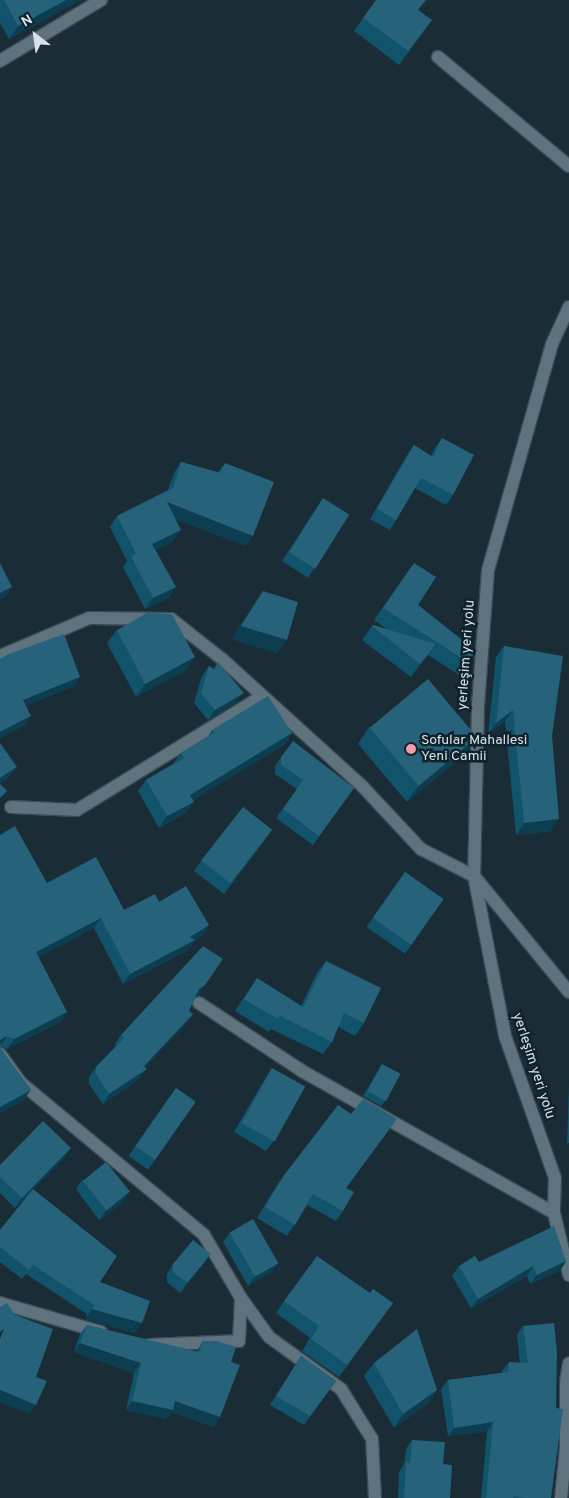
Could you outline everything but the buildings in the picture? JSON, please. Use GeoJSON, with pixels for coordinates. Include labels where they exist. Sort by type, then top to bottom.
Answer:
{"type":"FeatureCollection","features":[{"type":"Feature","properties":{"kind":"street"},"geometry":{"type":"LineString","coordinates":[[0,61],[101,0]]}},
{"type":"Feature","properties":{"kind":"street"},"geometry":{"type":"LineString","coordinates":[[438,57],[569,166]]}},
{"type":"Feature","properties":{"kind":"street","name":"yerleşim yeri yolu"},"geometry":{"type":"LineString","coordinates":[[569,307],[552,344],[488,570],[478,705],[474,876],[505,1036],[555,1178],[554,1213],[569,1275]]}},
{"type":"Feature","properties":{"kind":"street"},"geometry":{"type":"LineString","coordinates":[[0,656],[89,618],[171,619],[222,659],[261,697],[363,787],[421,849],[474,876],[569,992]]}},
{"type":"Feature","properties":{"kind":"street"},"geometry":{"type":"LineString","coordinates":[[11,808],[78,810],[261,697]]}},
{"type":"Feature","properties":{"kind":"street"},"geometry":{"type":"LineString","coordinates":[[199,1003],[302,1071],[554,1213]]}},
{"type":"Feature","properties":{"kind":"street"},"geometry":{"type":"LineString","coordinates":[[0,1054],[20,1082],[204,1235],[241,1298],[268,1337],[341,1389],[372,1439],[375,1498]]}},
{"type":"Feature","properties":{"kind":"street"},"geometry":{"type":"LineString","coordinates":[[139,1342],[148,1345],[239,1341],[241,1298]]}},
{"type":"Feature","properties":{"kind":"street"},"geometry":{"type":"LineString","coordinates":[[0,1303],[110,1334]]}},
{"type":"Feature","properties":{"kind":"street"},"geometry":{"type":"LineString","coordinates":[[560,1498],[566,1448],[566,1382],[569,1363]]}},
{"type":"Feature","properties":{"kind":"place","name":"Sofular Mahallesi Yeni Camii"},"geometry":{"type":"Point","coordinates":[411,749]}}]}
